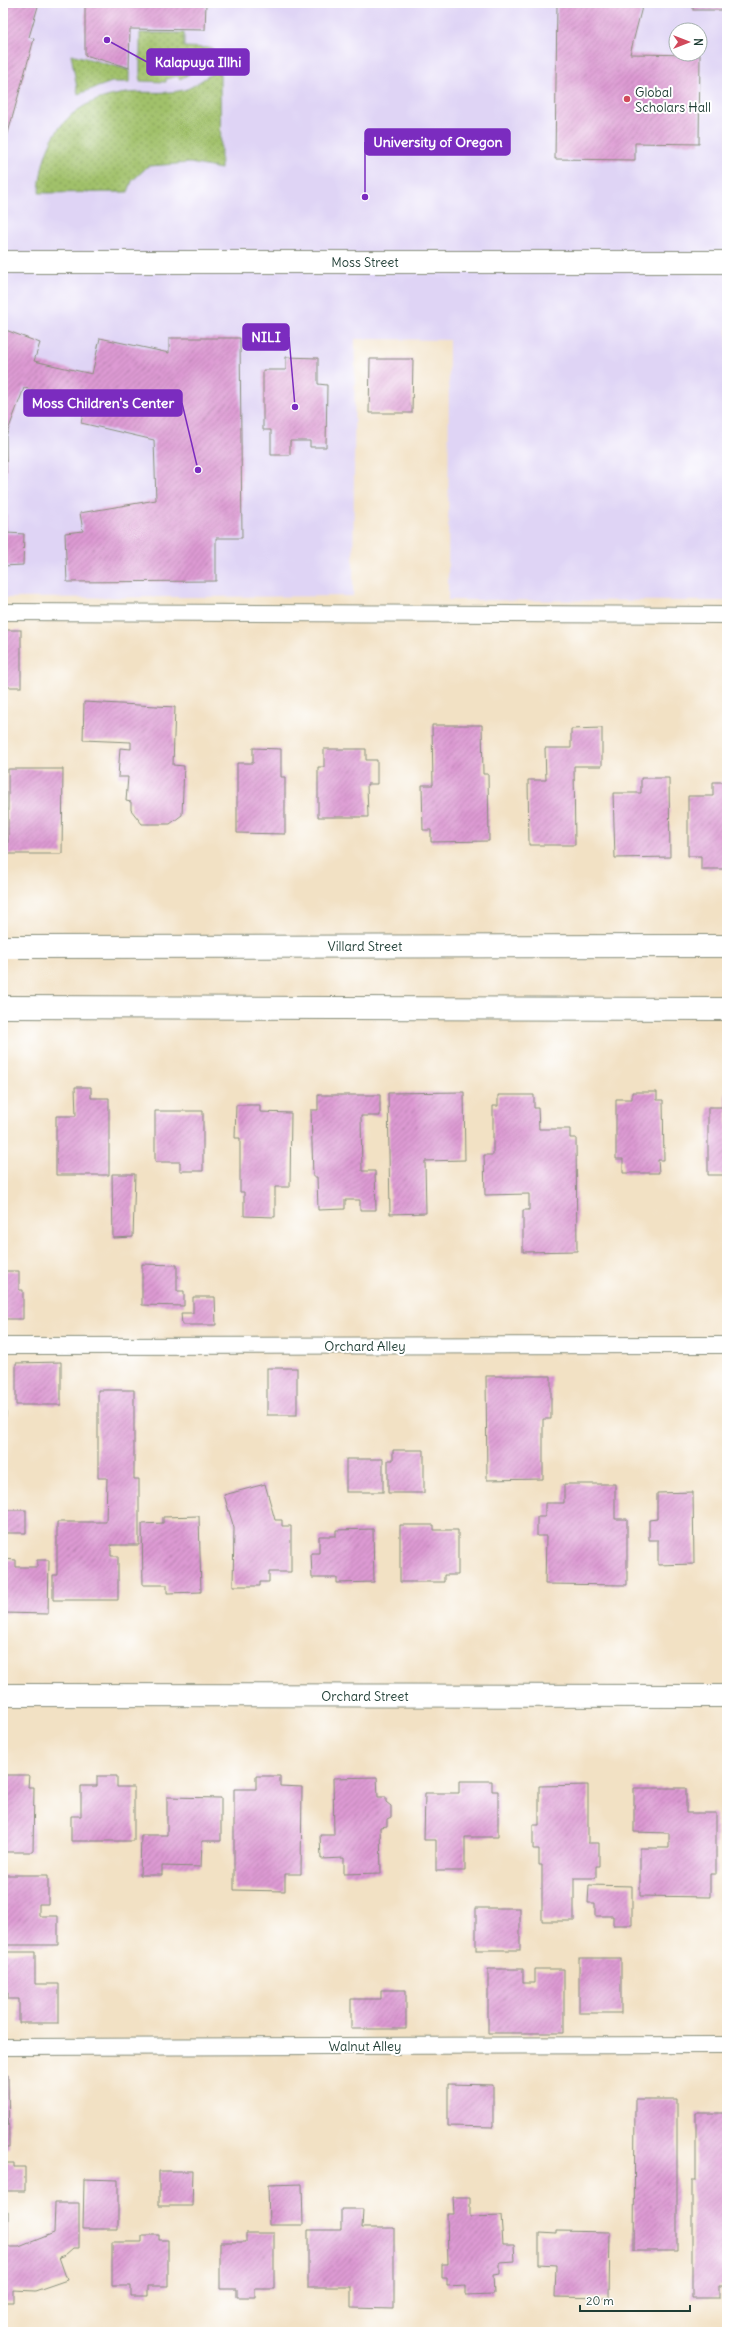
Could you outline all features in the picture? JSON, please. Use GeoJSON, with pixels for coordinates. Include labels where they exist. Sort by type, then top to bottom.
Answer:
{"type":"FeatureCollection","features":[{"type":"Feature","properties":{"kind":"street","name":"Moss Street"},"geometry":{"type":"LineString","coordinates":[[3,262],[727,262]]}},
{"type":"Feature","properties":{"kind":"street","name":"Villard Street"},"geometry":{"type":"LineString","coordinates":[[3,947],[727,946]]}},
{"type":"Feature","properties":{"kind":"street"},"geometry":{"type":"LineString","coordinates":[[3,1007],[727,1009]]}},
{"type":"Feature","properties":{"kind":"street","name":"Orchard Street"},"geometry":{"type":"LineString","coordinates":[[3,1695],[727,1696]]}},
{"type":"Feature","properties":{"kind":"lane"},"geometry":{"type":"LineString","coordinates":[[3,612],[727,615]]}},
{"type":"Feature","properties":{"kind":"lane","name":"Orchard Alley"},"geometry":{"type":"LineString","coordinates":[[3,1346],[727,1345]]}},
{"type":"Feature","properties":{"kind":"lane","name":"Walnut Alley"},"geometry":{"type":"LineString","coordinates":[[3,2047],[727,2045]]}},
{"type":"Feature","properties":{"kind":"shaded area"},"geometry":{"type":"Polygon","coordinates":[[[3,3],[727,3],[727,601],[448,600],[449,340],[355,339],[353,596],[3,598],[3,3]]]}},
{"type":"Feature","properties":{"kind":"green space"},"geometry":{"type":"Polygon","coordinates":[[[140,33],[184,33],[184,47],[213,48],[213,56],[204,66],[180,79],[178,76],[166,79],[166,82],[140,81],[140,33]]]}},
{"type":"Feature","properties":{"kind":"green space"},"geometry":{"type":"Polygon","coordinates":[[[71,54],[129,70],[129,82],[112,82],[78,94],[71,54]]]}},
{"type":"Feature","properties":{"kind":"green space"},"geometry":{"type":"Polygon","coordinates":[[[216,72],[220,73],[221,169],[190,163],[148,166],[132,181],[128,192],[39,193],[45,156],[51,141],[60,127],[71,115],[85,106],[101,99],[120,94],[184,90],[216,72]]]}},
{"type":"Feature","properties":{"kind":"building"},"geometry":{"type":"Polygon","coordinates":[[[3,3],[39,3],[29,37],[34,39],[3,151],[3,3]]]}},
{"type":"Feature","properties":{"kind":"building"},"geometry":{"type":"Polygon","coordinates":[[[85,3],[206,3],[205,30],[130,29],[129,68],[85,55],[85,3]]]}},
{"type":"Feature","properties":{"kind":"building","name":"Global Scholars Hall"},"geometry":{"type":"Polygon","coordinates":[[[557,3],[643,3],[630,54],[668,55],[668,62],[700,62],[699,144],[635,143],[635,160],[555,159],[557,3]]]}},
{"type":"Feature","properties":{"kind":"building"},"geometry":{"type":"Polygon","coordinates":[[[693,3],[722,3],[722,10],[693,10],[693,3]]]}},
{"type":"Feature","properties":{"kind":"building"},"geometry":{"type":"Polygon","coordinates":[[[3,329],[40,343],[34,361],[92,374],[100,338],[169,353],[169,338],[240,338],[242,538],[216,538],[216,581],[67,582],[65,533],[83,531],[80,513],[156,500],[154,440],[81,423],[86,401],[24,388],[6,436],[7,533],[24,534],[23,565],[3,566],[3,329]]]}},
{"type":"Feature","properties":{"kind":"building"},"geometry":{"type":"Polygon","coordinates":[[[286,357],[318,358],[318,384],[327,385],[326,447],[310,447],[310,441],[290,441],[290,455],[271,455],[271,430],[263,430],[263,370],[286,370],[286,357]]]}},
{"type":"Feature","properties":{"kind":"building"},"geometry":{"type":"Polygon","coordinates":[[[370,359],[413,359],[412,413],[369,413],[370,359]]]}},
{"type":"Feature","properties":{"kind":"building"},"geometry":{"type":"Polygon","coordinates":[[[3,630],[21,630],[21,687],[3,687],[3,630]]]}},
{"type":"Feature","properties":{"kind":"building"},"geometry":{"type":"Polygon","coordinates":[[[84,702],[175,707],[173,765],[184,766],[182,815],[170,824],[142,824],[131,810],[131,802],[126,801],[128,777],[118,777],[120,748],[131,749],[131,742],[83,740],[84,702]]]}},
{"type":"Feature","properties":{"kind":"building"},"geometry":{"type":"Polygon","coordinates":[[[432,725],[482,725],[483,774],[488,774],[489,841],[431,842],[431,830],[423,830],[422,785],[433,785],[432,725]]]}},
{"type":"Feature","properties":{"kind":"building"},"geometry":{"type":"Polygon","coordinates":[[[602,728],[602,766],[574,766],[575,845],[529,845],[528,780],[546,780],[545,748],[571,748],[571,729],[602,728]]]}},
{"type":"Feature","properties":{"kind":"building"},"geometry":{"type":"Polygon","coordinates":[[[253,748],[281,749],[281,777],[285,777],[285,834],[237,833],[237,763],[253,763],[253,748]]]}},
{"type":"Feature","properties":{"kind":"building"},"geometry":{"type":"Polygon","coordinates":[[[324,749],[366,749],[366,760],[377,760],[377,784],[367,784],[368,817],[318,817],[318,767],[324,767],[324,749]]]}},
{"type":"Feature","properties":{"kind":"building"},"geometry":{"type":"Polygon","coordinates":[[[8,769],[63,769],[62,854],[8,854],[8,769]]]}},
{"type":"Feature","properties":{"kind":"building"},"geometry":{"type":"Polygon","coordinates":[[[641,778],[669,778],[670,857],[615,858],[613,793],[641,793],[641,778]]]}},
{"type":"Feature","properties":{"kind":"building"},"geometry":{"type":"Polygon","coordinates":[[[713,782],[727,782],[727,856],[724,856],[724,869],[701,869],[701,856],[688,856],[688,796],[713,796],[713,782]]]}},
{"type":"Feature","properties":{"kind":"building"},"geometry":{"type":"Polygon","coordinates":[[[75,1087],[91,1087],[91,1098],[109,1098],[109,1175],[56,1175],[56,1116],[76,1116],[75,1087]]]}},
{"type":"Feature","properties":{"kind":"building"},"geometry":{"type":"Polygon","coordinates":[[[464,1092],[465,1160],[425,1161],[426,1213],[390,1214],[388,1093],[464,1092]]]}},
{"type":"Feature","properties":{"kind":"building"},"geometry":{"type":"Polygon","coordinates":[[[632,1092],[657,1092],[657,1100],[663,1100],[664,1160],[658,1160],[659,1173],[623,1173],[623,1159],[616,1159],[616,1099],[632,1099],[632,1092]]]}},
{"type":"Feature","properties":{"kind":"building"},"geometry":{"type":"Polygon","coordinates":[[[725,1092],[727,1092],[727,1175],[708,1175],[708,1107],[725,1107],[725,1092]]]}},
{"type":"Feature","properties":{"kind":"building"},"geometry":{"type":"Polygon","coordinates":[[[3,1094],[5,1094],[5,1138],[3,1138],[3,1094]]]}},
{"type":"Feature","properties":{"kind":"building"},"geometry":{"type":"Polygon","coordinates":[[[318,1095],[380,1095],[380,1116],[361,1116],[362,1171],[375,1171],[376,1210],[360,1210],[360,1200],[345,1200],[345,1209],[318,1210],[317,1177],[313,1177],[311,1110],[318,1110],[318,1095]]]}},
{"type":"Feature","properties":{"kind":"building"},"geometry":{"type":"Polygon","coordinates":[[[498,1095],[534,1095],[534,1108],[538,1108],[539,1129],[570,1129],[570,1138],[576,1138],[577,1251],[523,1252],[523,1210],[529,1210],[529,1194],[485,1195],[484,1155],[493,1155],[493,1106],[498,1106],[498,1095]]]}},
{"type":"Feature","properties":{"kind":"building"},"geometry":{"type":"Polygon","coordinates":[[[236,1105],[260,1105],[260,1112],[291,1113],[290,1187],[275,1187],[275,1217],[244,1216],[244,1192],[240,1192],[240,1138],[235,1138],[236,1105]]]}},
{"type":"Feature","properties":{"kind":"building"},"geometry":{"type":"Polygon","coordinates":[[[155,1111],[203,1111],[203,1171],[180,1171],[180,1162],[155,1162],[155,1111]]]}},
{"type":"Feature","properties":{"kind":"building"},"geometry":{"type":"Polygon","coordinates":[[[112,1174],[135,1174],[133,1237],[113,1238],[112,1174]]]}},
{"type":"Feature","properties":{"kind":"building"},"geometry":{"type":"Polygon","coordinates":[[[142,1264],[177,1265],[177,1291],[184,1291],[184,1306],[142,1305],[142,1264]]]}},
{"type":"Feature","properties":{"kind":"building"},"geometry":{"type":"Polygon","coordinates":[[[3,1271],[19,1271],[19,1290],[23,1290],[23,1319],[3,1319],[3,1271]]]}},
{"type":"Feature","properties":{"kind":"building"},"geometry":{"type":"Polygon","coordinates":[[[193,1297],[215,1297],[216,1325],[182,1325],[181,1313],[193,1313],[193,1297]]]}},
{"type":"Feature","properties":{"kind":"building"},"geometry":{"type":"Polygon","coordinates":[[[61,1362],[61,1405],[16,1405],[16,1363],[61,1362]]]}},
{"type":"Feature","properties":{"kind":"building"},"geometry":{"type":"Polygon","coordinates":[[[267,1368],[297,1368],[297,1415],[267,1415],[267,1368]]]}},
{"type":"Feature","properties":{"kind":"building"},"geometry":{"type":"Polygon","coordinates":[[[486,1376],[551,1376],[551,1419],[543,1419],[543,1479],[487,1480],[486,1376]]]}},
{"type":"Feature","properties":{"kind":"building"},"geometry":{"type":"Polygon","coordinates":[[[3,1388],[6,1388],[6,1416],[3,1416],[3,1388]]]}},
{"type":"Feature","properties":{"kind":"building"},"geometry":{"type":"Polygon","coordinates":[[[98,1390],[134,1390],[134,1479],[139,1479],[139,1545],[111,1545],[111,1556],[118,1556],[118,1600],[53,1600],[53,1575],[57,1575],[57,1522],[106,1522],[107,1478],[98,1478],[98,1390]]]}},
{"type":"Feature","properties":{"kind":"building"},"geometry":{"type":"Polygon","coordinates":[[[393,1450],[424,1450],[424,1493],[388,1493],[388,1460],[393,1460],[393,1450]]]}},
{"type":"Feature","properties":{"kind":"building"},"geometry":{"type":"Polygon","coordinates":[[[346,1459],[383,1459],[383,1492],[346,1492],[346,1459]]]}},
{"type":"Feature","properties":{"kind":"building"},"geometry":{"type":"Polygon","coordinates":[[[265,1484],[275,1520],[282,1520],[282,1526],[291,1526],[291,1572],[269,1572],[269,1582],[260,1582],[260,1586],[233,1586],[234,1528],[224,1495],[265,1484]]]}},
{"type":"Feature","properties":{"kind":"building"},"geometry":{"type":"Polygon","coordinates":[[[564,1484],[615,1484],[615,1519],[627,1519],[627,1585],[545,1584],[546,1536],[537,1536],[537,1517],[545,1517],[545,1503],[564,1503],[564,1484]]]}},
{"type":"Feature","properties":{"kind":"building"},"geometry":{"type":"Polygon","coordinates":[[[693,1492],[694,1564],[658,1565],[658,1540],[649,1540],[649,1520],[657,1519],[657,1493],[693,1492]]]}},
{"type":"Feature","properties":{"kind":"building"},"geometry":{"type":"Polygon","coordinates":[[[3,1510],[26,1510],[26,1533],[3,1533],[3,1510]]]}},
{"type":"Feature","properties":{"kind":"building"},"geometry":{"type":"Polygon","coordinates":[[[199,1516],[201,1592],[167,1593],[167,1585],[143,1585],[142,1524],[163,1523],[163,1517],[199,1516]]]}},
{"type":"Feature","properties":{"kind":"building"},"geometry":{"type":"Polygon","coordinates":[[[400,1525],[434,1525],[434,1530],[458,1530],[458,1575],[444,1575],[444,1582],[400,1582],[400,1525]]]}},
{"type":"Feature","properties":{"kind":"building"},"geometry":{"type":"Polygon","coordinates":[[[373,1529],[374,1582],[337,1583],[337,1578],[312,1578],[311,1553],[319,1553],[319,1536],[336,1536],[336,1530],[373,1529]]]}},
{"type":"Feature","properties":{"kind":"building"},"geometry":{"type":"Polygon","coordinates":[[[3,1559],[16,1560],[16,1567],[37,1567],[37,1560],[49,1560],[48,1614],[3,1613],[3,1559]]]}},
{"type":"Feature","properties":{"kind":"building"},"geometry":{"type":"Polygon","coordinates":[[[3,1775],[29,1775],[28,1787],[34,1787],[33,1852],[3,1852],[3,1775]]]}},
{"type":"Feature","properties":{"kind":"building"},"geometry":{"type":"Polygon","coordinates":[[[97,1776],[117,1776],[117,1787],[134,1787],[134,1841],[71,1841],[71,1816],[81,1816],[81,1786],[97,1786],[97,1776]]]}},
{"type":"Feature","properties":{"kind":"building"},"geometry":{"type":"Polygon","coordinates":[[[256,1776],[280,1776],[280,1786],[302,1787],[301,1874],[285,1874],[285,1891],[234,1890],[234,1789],[256,1789],[256,1776]]]}},
{"type":"Feature","properties":{"kind":"building"},"geometry":{"type":"Polygon","coordinates":[[[377,1777],[378,1797],[386,1797],[386,1802],[391,1806],[391,1817],[387,1819],[387,1826],[380,1827],[381,1873],[344,1874],[344,1858],[321,1859],[320,1835],[334,1835],[333,1778],[377,1777]]]}},
{"type":"Feature","properties":{"kind":"building"},"geometry":{"type":"Polygon","coordinates":[[[459,1781],[492,1781],[492,1791],[498,1791],[498,1837],[465,1837],[465,1871],[436,1871],[436,1840],[424,1840],[425,1793],[459,1793],[459,1781]]]}},
{"type":"Feature","properties":{"kind":"building"},"geometry":{"type":"Polygon","coordinates":[[[588,1785],[588,1843],[599,1843],[599,1866],[596,1866],[596,1878],[574,1878],[574,1921],[542,1921],[542,1865],[539,1865],[539,1849],[533,1849],[533,1825],[539,1825],[539,1786],[588,1785]]]}},
{"type":"Feature","properties":{"kind":"building"},"geometry":{"type":"Polygon","coordinates":[[[634,1788],[686,1788],[686,1813],[716,1813],[716,1874],[710,1874],[710,1897],[640,1896],[640,1848],[669,1848],[669,1833],[634,1832],[634,1788]]]}},
{"type":"Feature","properties":{"kind":"building"},"geometry":{"type":"Polygon","coordinates":[[[167,1797],[221,1798],[221,1841],[202,1841],[201,1867],[162,1866],[162,1875],[140,1875],[141,1835],[167,1835],[167,1797]]]}},
{"type":"Feature","properties":{"kind":"building"},"geometry":{"type":"Polygon","coordinates":[[[3,1875],[48,1875],[48,1904],[39,1904],[39,1916],[58,1916],[58,1945],[3,1945],[3,1875]]]}},
{"type":"Feature","properties":{"kind":"building"},"geometry":{"type":"Polygon","coordinates":[[[589,1885],[632,1886],[632,1925],[613,1925],[613,1916],[595,1916],[595,1903],[588,1903],[589,1885]]]}},
{"type":"Feature","properties":{"kind":"building"},"geometry":{"type":"Polygon","coordinates":[[[476,1908],[520,1908],[520,1950],[476,1950],[476,1908]]]}},
{"type":"Feature","properties":{"kind":"building"},"geometry":{"type":"Polygon","coordinates":[[[3,1952],[35,1952],[35,1984],[59,1984],[59,2023],[19,2023],[19,1999],[8,1999],[8,1993],[3,1993],[3,1952]]]}},
{"type":"Feature","properties":{"kind":"building"},"geometry":{"type":"Polygon","coordinates":[[[579,1958],[621,1958],[621,2013],[579,2013],[579,1958]]]}},
{"type":"Feature","properties":{"kind":"building"},"geometry":{"type":"Polygon","coordinates":[[[488,1969],[523,1969],[523,1983],[535,1983],[535,1969],[564,1969],[564,2033],[488,2033],[488,1969]]]}},
{"type":"Feature","properties":{"kind":"building"},"geometry":{"type":"Polygon","coordinates":[[[381,1990],[406,1990],[406,2029],[351,2029],[351,1999],[381,1999],[381,1990]]]}},
{"type":"Feature","properties":{"kind":"building"},"geometry":{"type":"Polygon","coordinates":[[[3,2075],[8,2075],[9,2148],[3,2148],[3,2075]]]}},
{"type":"Feature","properties":{"kind":"building"},"geometry":{"type":"Polygon","coordinates":[[[448,2084],[493,2085],[493,2127],[448,2126],[448,2084]]]}},
{"type":"Feature","properties":{"kind":"building"},"geometry":{"type":"Polygon","coordinates":[[[635,2099],[677,2099],[677,2251],[634,2251],[635,2099]]]}},
{"type":"Feature","properties":{"kind":"building"},"geometry":{"type":"Polygon","coordinates":[[[696,2113],[727,2113],[727,2286],[719,2286],[719,2298],[692,2298],[692,2180],[696,2180],[696,2113]]]}},
{"type":"Feature","properties":{"kind":"building"},"geometry":{"type":"Polygon","coordinates":[[[3,2163],[14,2163],[14,2167],[25,2167],[25,2191],[3,2191],[3,2163]]]}},
{"type":"Feature","properties":{"kind":"building"},"geometry":{"type":"Polygon","coordinates":[[[159,2171],[193,2171],[192,2206],[159,2206],[159,2171]]]}},
{"type":"Feature","properties":{"kind":"building"},"geometry":{"type":"Polygon","coordinates":[[[84,2179],[118,2180],[118,2229],[83,2229],[84,2179]]]}},
{"type":"Feature","properties":{"kind":"building"},"geometry":{"type":"Polygon","coordinates":[[[302,2184],[303,2225],[269,2225],[268,2185],[302,2184]]]}},
{"type":"Feature","properties":{"kind":"building"},"geometry":{"type":"Polygon","coordinates":[[[453,2197],[470,2197],[470,2217],[501,2216],[503,2244],[514,2244],[515,2262],[500,2263],[500,2274],[493,2275],[494,2294],[466,2295],[466,2285],[447,2286],[447,2278],[442,2278],[442,2264],[448,2264],[447,2214],[454,2214],[453,2197]]]}},
{"type":"Feature","properties":{"kind":"building"},"geometry":{"type":"Polygon","coordinates":[[[55,2203],[79,2203],[79,2248],[73,2248],[65,2255],[59,2257],[67,2280],[35,2291],[13,2290],[13,2302],[3,2302],[3,2212],[8,2212],[8,2247],[19,2247],[54,2233],[55,2203]]]}},
{"type":"Feature","properties":{"kind":"building"},"geometry":{"type":"Polygon","coordinates":[[[341,2209],[363,2209],[362,2228],[394,2228],[394,2309],[351,2308],[351,2287],[308,2287],[308,2230],[341,2230],[341,2209]]]}},
{"type":"Feature","properties":{"kind":"building"},"geometry":{"type":"Polygon","coordinates":[[[557,2231],[610,2232],[609,2298],[555,2297],[556,2265],[539,2264],[539,2233],[557,2234],[557,2231]]]}},
{"type":"Feature","properties":{"kind":"building"},"geometry":{"type":"Polygon","coordinates":[[[246,2233],[274,2233],[274,2289],[255,2289],[255,2297],[237,2297],[237,2289],[220,2289],[220,2242],[246,2242],[246,2233]]]}},
{"type":"Feature","properties":{"kind":"building"},"geometry":{"type":"Polygon","coordinates":[[[142,2235],[159,2235],[159,2240],[168,2240],[168,2286],[148,2286],[148,2296],[131,2296],[131,2286],[112,2286],[112,2242],[142,2242],[142,2235]]]}},
{"type":"Feature","properties":{"kind":"place","name":"Kalapuya Illhi"},"geometry":{"type":"Point","coordinates":[107,40]}},
{"type":"Feature","properties":{"kind":"place","name":"Global Scholars Hall"},"geometry":{"type":"Point","coordinates":[627,99]}},
{"type":"Feature","properties":{"kind":"place","name":"University of Oregon"},"geometry":{"type":"Point","coordinates":[365,197]}},
{"type":"Feature","properties":{"kind":"place","name":"NILI"},"geometry":{"type":"Point","coordinates":[295,407]}},
{"type":"Feature","properties":{"kind":"place","name":"Moss Children's Center"},"geometry":{"type":"Point","coordinates":[198,470]}}]}
